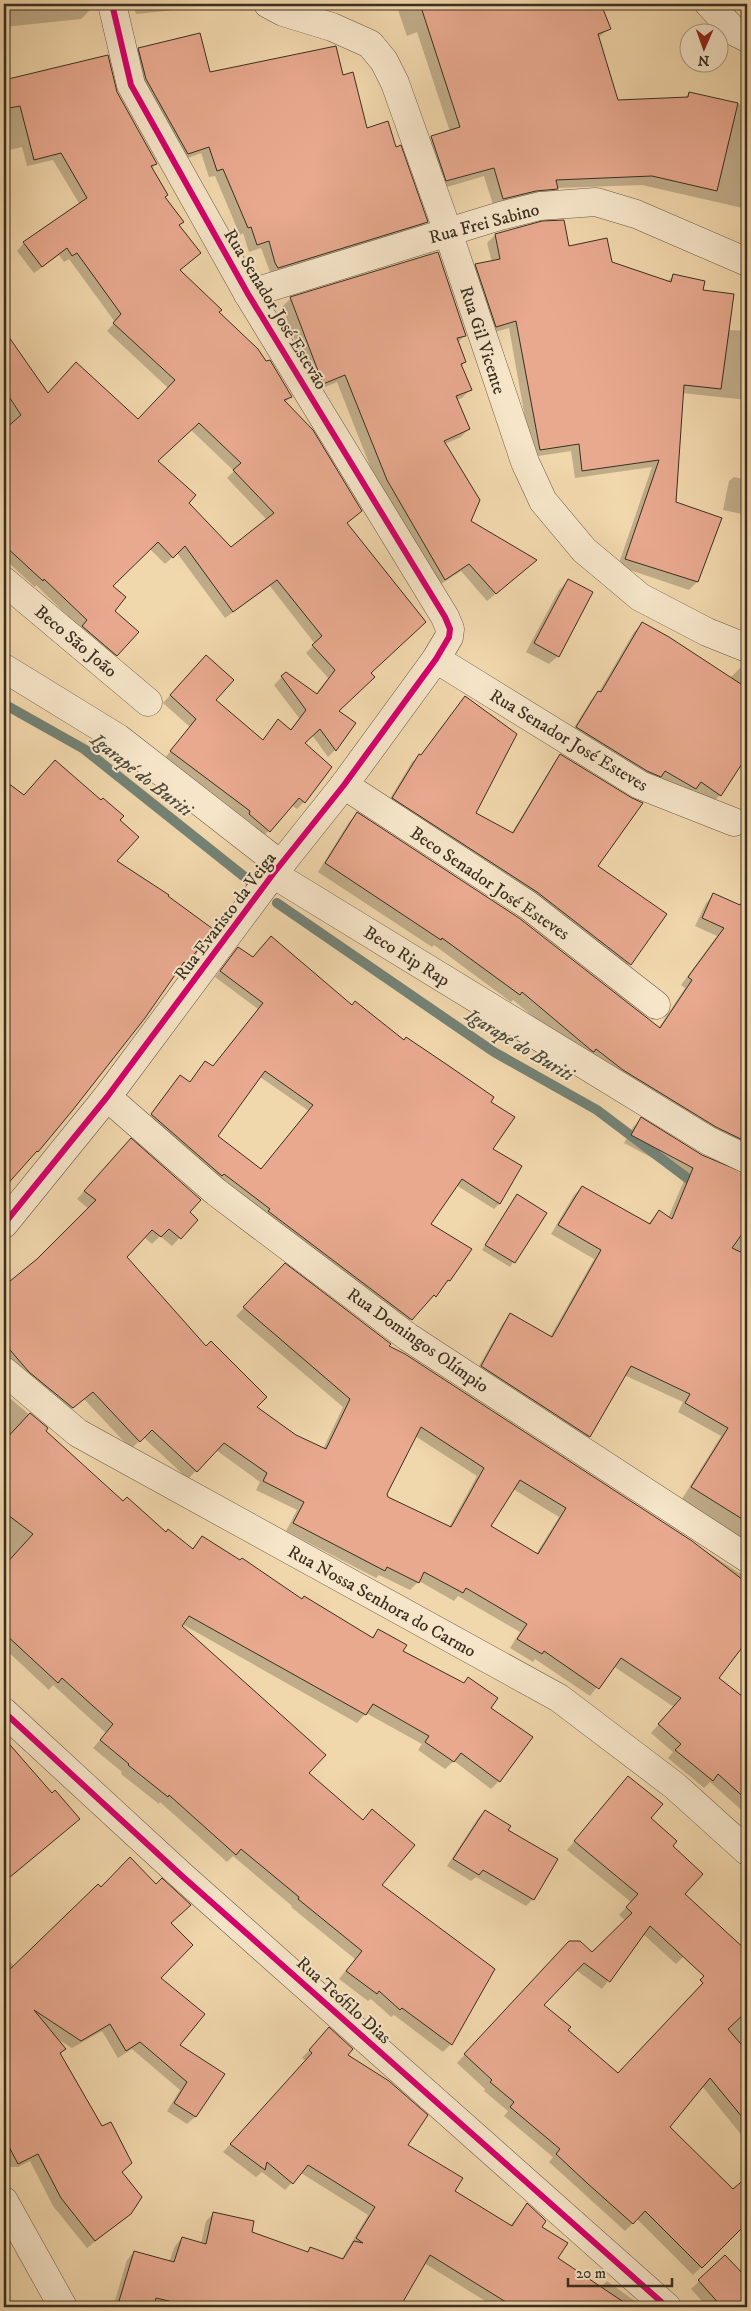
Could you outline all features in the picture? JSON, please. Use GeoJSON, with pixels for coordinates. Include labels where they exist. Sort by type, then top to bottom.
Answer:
{"type":"FeatureCollection","features":[{"type":"Feature","properties":{"kind":"street","name":"Rua Senador José Estevão"},"geometry":{"type":"LineString","coordinates":[[112,4],[130,85],[248,294],[445,617]]}},
{"type":"Feature","properties":{"kind":"street","name":"Rua Gil Vicente"},"geometry":{"type":"LineString","coordinates":[[268,4],[283,12],[332,27],[370,44],[384,61],[395,83],[448,232],[521,452],[543,501],[584,550],[640,597],[707,632],[747,648]]}},
{"type":"Feature","properties":{"kind":"street"},"geometry":{"type":"LineString","coordinates":[[709,4],[735,32],[747,38]]}},
{"type":"Feature","properties":{"kind":"street","name":"Rua Frei Sabino"},"geometry":{"type":"LineString","coordinates":[[248,294],[500,216],[540,206],[596,202],[636,214],[747,262]]}},
{"type":"Feature","properties":{"kind":"street","name":"Beco São João"},"geometry":{"type":"LineString","coordinates":[[4,581],[148,702]]}},
{"type":"Feature","properties":{"kind":"street","name":"Rua Evaristo da Veiga"},"geometry":{"type":"LineString","coordinates":[[4,1224],[107,1097],[277,869],[344,785],[436,659],[449,637],[450,629],[445,617]]}},
{"type":"Feature","properties":{"kind":"street","name":"Rua Senador José Esteves"},"geometry":{"type":"LineString","coordinates":[[436,659],[640,785],[734,822]]}},
{"type":"Feature","properties":{"kind":"street","name":"Beco Rip Rap"},"geometry":{"type":"LineString","coordinates":[[4,668],[118,738],[277,869],[709,1141],[747,1159]]}},
{"type":"Feature","properties":{"kind":"street","name":"Beco Senador José Esteves"},"geometry":{"type":"LineString","coordinates":[[344,785],[528,905],[656,1005]]}},
{"type":"Feature","properties":{"kind":"street","name":"Rua Domingos Olímpio"},"geometry":{"type":"LineString","coordinates":[[107,1097],[216,1192],[408,1337],[746,1555]]}},
{"type":"Feature","properties":{"kind":"street","name":"Rua Nossa Senhora do Carmo"},"geometry":{"type":"LineString","coordinates":[[4,1371],[78,1433],[559,1698],[675,1786],[747,1851]]}},
{"type":"Feature","properties":{"kind":"street","name":"Rua Teófilo Dias"},"geometry":{"type":"LineString","coordinates":[[4,1712],[182,1876],[667,2307]]}},
{"type":"Feature","properties":{"kind":"street"},"geometry":{"type":"LineString","coordinates":[[4,2201],[63,2307]]}},
{"type":"Feature","properties":{"kind":"building"},"geometry":{"type":"Polygon","coordinates":[[[420,4],[601,4],[611,29],[598,34],[618,100],[688,97],[689,92],[738,103],[717,191],[652,176],[556,180],[558,189],[536,191],[503,199],[494,168],[446,181],[431,136],[460,127],[420,4]]]}},
{"type":"Feature","properties":{"kind":"building"},"geometry":{"type":"Polygon","coordinates":[[[200,33],[210,72],[336,46],[343,75],[353,72],[367,128],[388,121],[396,147],[401,145],[428,222],[278,268],[269,241],[257,245],[251,227],[248,228],[223,169],[217,171],[209,147],[188,154],[146,79],[138,48],[200,33]]]}},
{"type":"Feature","properties":{"kind":"building"},"geometry":{"type":"Polygon","coordinates":[[[108,55],[117,92],[157,164],[151,166],[168,195],[165,197],[184,222],[179,225],[201,253],[180,270],[222,310],[219,312],[258,349],[266,361],[270,360],[292,397],[284,400],[313,430],[362,511],[347,523],[426,622],[371,673],[375,677],[339,711],[356,723],[336,751],[320,729],[305,743],[332,767],[305,803],[299,798],[270,832],[249,814],[250,811],[170,751],[196,719],[170,695],[206,655],[234,680],[216,700],[263,740],[278,719],[291,730],[306,710],[281,676],[286,672],[317,694],[335,670],[312,645],[322,636],[277,580],[233,612],[185,546],[173,558],[158,542],[113,586],[126,597],[115,611],[139,632],[117,656],[82,626],[87,620],[44,579],[43,581],[4,545],[4,430],[21,415],[4,389],[4,330],[48,393],[76,362],[138,419],[175,380],[113,323],[121,314],[77,253],[72,256],[67,248],[42,267],[23,242],[87,198],[61,153],[34,160],[20,106],[4,109],[4,80],[108,55]],[[199,423],[158,461],[196,495],[189,503],[231,547],[274,513],[233,470],[241,463],[199,423]]]}},
{"type":"Feature","properties":{"kind":"building"},"geometry":{"type":"Polygon","coordinates":[[[564,220],[569,246],[607,238],[612,262],[671,282],[673,274],[705,281],[703,290],[734,294],[721,389],[684,385],[676,502],[722,518],[698,582],[625,559],[659,460],[582,471],[579,444],[540,450],[516,321],[496,327],[475,264],[500,259],[495,234],[542,221],[564,220]]]}},
{"type":"Feature","properties":{"kind":"building"},"geometry":{"type":"Polygon","coordinates":[[[438,252],[466,336],[457,338],[466,362],[461,364],[472,390],[456,396],[470,429],[444,441],[480,500],[471,521],[537,560],[496,594],[469,564],[445,580],[387,480],[345,375],[323,384],[290,297],[438,252]]]}},
{"type":"Feature","properties":{"kind":"building"},"geometry":{"type":"Polygon","coordinates":[[[568,579],[593,592],[559,657],[534,643],[568,579]]]}},
{"type":"Feature","properties":{"kind":"building"},"geometry":{"type":"Polygon","coordinates":[[[642,622],[669,637],[747,688],[747,756],[721,796],[701,782],[696,789],[665,771],[661,777],[647,771],[576,727],[598,691],[601,692],[642,622]]]}},
{"type":"Feature","properties":{"kind":"building"},"geometry":{"type":"Polygon","coordinates":[[[465,696],[517,734],[476,813],[513,833],[560,754],[643,803],[598,866],[667,914],[631,965],[537,892],[392,798],[419,754],[421,755],[465,696]]]}},
{"type":"Feature","properties":{"kind":"building"},"geometry":{"type":"Polygon","coordinates":[[[55,760],[101,800],[103,798],[124,816],[120,820],[139,837],[117,861],[169,895],[213,929],[187,964],[184,962],[145,1018],[72,1111],[38,1152],[4,1188],[4,780],[24,795],[55,760]]]}},
{"type":"Feature","properties":{"kind":"building"},"geometry":{"type":"Polygon","coordinates":[[[357,812],[519,918],[660,1028],[692,980],[688,977],[724,928],[702,918],[713,893],[740,905],[747,895],[747,1142],[716,1127],[623,1070],[596,1049],[594,1052],[592,1051],[522,992],[520,995],[442,938],[441,940],[325,863],[357,812]]]}},
{"type":"Feature","properties":{"kind":"building"},"geometry":{"type":"Polygon","coordinates":[[[271,936],[352,1005],[355,1001],[404,1040],[406,1037],[494,1097],[491,1102],[515,1117],[493,1149],[522,1166],[500,1204],[462,1179],[431,1224],[472,1249],[450,1281],[448,1280],[436,1297],[434,1295],[412,1320],[268,1211],[270,1209],[224,1174],[222,1176],[151,1114],[180,1075],[190,1082],[205,1061],[213,1066],[263,1003],[220,971],[238,947],[253,957],[271,936]],[[265,1071],[218,1136],[261,1169],[313,1105],[265,1071]]]}},
{"type":"Feature","properties":{"kind":"building"},"geometry":{"type":"Polygon","coordinates":[[[641,1117],[702,1155],[747,1174],[747,1227],[732,1248],[747,1255],[747,1522],[691,1487],[728,1428],[685,1403],[690,1394],[631,1366],[590,1437],[481,1366],[510,1313],[552,1337],[601,1250],[558,1225],[582,1186],[650,1224],[659,1210],[672,1219],[693,1168],[631,1135],[641,1117]]]}},
{"type":"Feature","properties":{"kind":"building"},"geometry":{"type":"Polygon","coordinates":[[[131,1138],[201,1200],[190,1212],[198,1220],[181,1239],[169,1229],[161,1237],[152,1230],[127,1257],[206,1346],[211,1341],[267,1397],[257,1407],[296,1435],[326,1449],[350,1399],[243,1307],[285,1263],[391,1344],[389,1346],[405,1354],[692,1541],[747,1583],[747,1641],[719,1678],[747,1700],[747,1800],[718,1774],[713,1781],[675,1750],[681,1744],[658,1724],[681,1698],[621,1658],[599,1689],[544,1651],[542,1654],[517,1639],[527,1624],[466,1588],[463,1593],[424,1572],[419,1583],[387,1567],[385,1571],[293,1523],[304,1502],[263,1481],[267,1473],[224,1443],[197,1472],[152,1430],[140,1442],[93,1392],[73,1408],[29,1372],[4,1343],[4,1286],[37,1259],[96,1200],[84,1191],[131,1138]],[[421,1427],[387,1494],[388,1497],[451,1527],[484,1468],[421,1427]],[[520,1480],[491,1526],[538,1554],[566,1508],[520,1480]]]}},
{"type":"Feature","properties":{"kind":"building"},"geometry":{"type":"Polygon","coordinates":[[[517,1194],[547,1213],[515,1263],[485,1245],[517,1194]]]}},
{"type":"Feature","properties":{"kind":"building"},"geometry":{"type":"Polygon","coordinates":[[[30,1413],[48,1428],[46,1431],[123,1501],[127,1497],[166,1532],[168,1529],[193,1549],[202,1536],[240,1560],[242,1558],[302,1599],[304,1596],[373,1638],[378,1629],[407,1645],[403,1651],[464,1683],[468,1677],[498,1698],[491,1708],[533,1737],[500,1782],[461,1753],[454,1762],[425,1742],[429,1736],[373,1704],[366,1715],[189,1616],[182,1626],[326,1755],[309,1773],[363,1820],[372,1809],[415,1845],[382,1885],[495,1969],[452,2045],[402,2008],[400,2010],[379,1991],[377,1994],[346,1971],[362,1951],[241,1849],[236,1855],[169,1795],[168,1797],[128,1765],[100,1740],[113,1724],[62,1678],[58,1683],[4,1633],[4,1566],[33,1534],[4,1512],[4,1441],[30,1413]]]}},
{"type":"Feature","properties":{"kind":"building"},"geometry":{"type":"Polygon","coordinates":[[[4,1738],[52,1793],[55,1790],[80,1819],[4,1882],[4,1738]]]}},
{"type":"Feature","properties":{"kind":"building"},"geometry":{"type":"Polygon","coordinates":[[[628,1776],[663,1804],[651,1818],[677,1841],[673,1846],[703,1874],[685,1894],[747,1951],[747,2011],[728,2029],[747,2051],[747,2123],[710,2078],[670,2127],[733,2189],[747,2177],[747,2223],[702,2268],[645,2211],[633,2224],[587,2183],[556,2154],[560,2149],[510,2107],[514,2102],[490,2082],[492,2080],[464,2054],[569,1941],[580,1941],[592,1952],[632,1913],[626,1907],[638,1894],[574,1841],[628,1776]],[[650,1926],[610,1982],[584,1963],[544,2005],[571,2027],[568,2030],[618,2073],[703,1983],[700,1980],[704,1976],[650,1926]]]}},
{"type":"Feature","properties":{"kind":"building"},"geometry":{"type":"Polygon","coordinates":[[[485,1810],[511,1826],[508,1830],[558,1859],[534,1900],[483,1870],[479,1875],[453,1859],[485,1810]]]}},
{"type":"Feature","properties":{"kind":"building"},"geometry":{"type":"Polygon","coordinates":[[[130,1857],[156,1884],[162,1878],[191,1905],[171,1923],[193,1945],[161,1978],[205,2014],[180,2045],[225,2074],[196,2117],[174,2103],[187,2082],[140,2042],[126,2051],[110,2024],[81,2041],[34,2010],[66,2049],[60,2053],[102,2126],[111,2122],[132,2163],[122,2172],[142,2197],[131,2214],[95,2241],[61,2198],[38,2154],[18,2164],[4,2137],[4,1975],[98,1884],[101,1887],[130,1857]]]}},
{"type":"Feature","properties":{"kind":"building"},"geometry":{"type":"Polygon","coordinates":[[[329,2027],[353,2049],[348,2055],[389,2081],[428,2115],[408,2145],[463,2178],[455,2191],[512,2226],[527,2203],[546,2221],[542,2227],[568,2243],[558,2258],[631,2307],[514,2307],[430,2255],[400,2307],[194,2307],[156,2298],[154,2307],[141,2307],[119,2301],[134,2251],[174,2262],[182,2237],[206,2244],[213,2212],[254,2221],[252,2232],[308,2252],[310,2247],[343,2259],[354,2241],[363,2243],[356,2238],[375,2207],[308,2165],[293,2184],[267,2162],[265,2170],[230,2144],[312,2053],[309,2050],[329,2027]]]}},
{"type":"Feature","properties":{"kind":"building"},"geometry":{"type":"Polygon","coordinates":[[[725,2255],[747,2278],[747,2307],[722,2307],[698,2280],[725,2255]]]}},
{"type":"Feature","properties":{"kind":"waterway","name":"Igarapé do Buriti"},"geometry":{"type":"LineString","coordinates":[[4,704],[84,749],[251,882]]}},
{"type":"Feature","properties":{"kind":"waterway","name":"Igarapé do Buriti"},"geometry":{"type":"LineString","coordinates":[[277,903],[494,1052],[597,1110],[699,1187]]}},
{"type":"Feature","properties":{"kind":"cycle path"},"geometry":{"type":"LineString","coordinates":[[4,1224],[107,1097],[273,874],[344,785],[436,659],[449,637],[450,629],[445,617],[248,294],[131,85],[112,4]]}},
{"type":"Feature","properties":{"kind":"cycle path"},"geometry":{"type":"LineString","coordinates":[[4,1712],[182,1876],[667,2307]]}}]}
